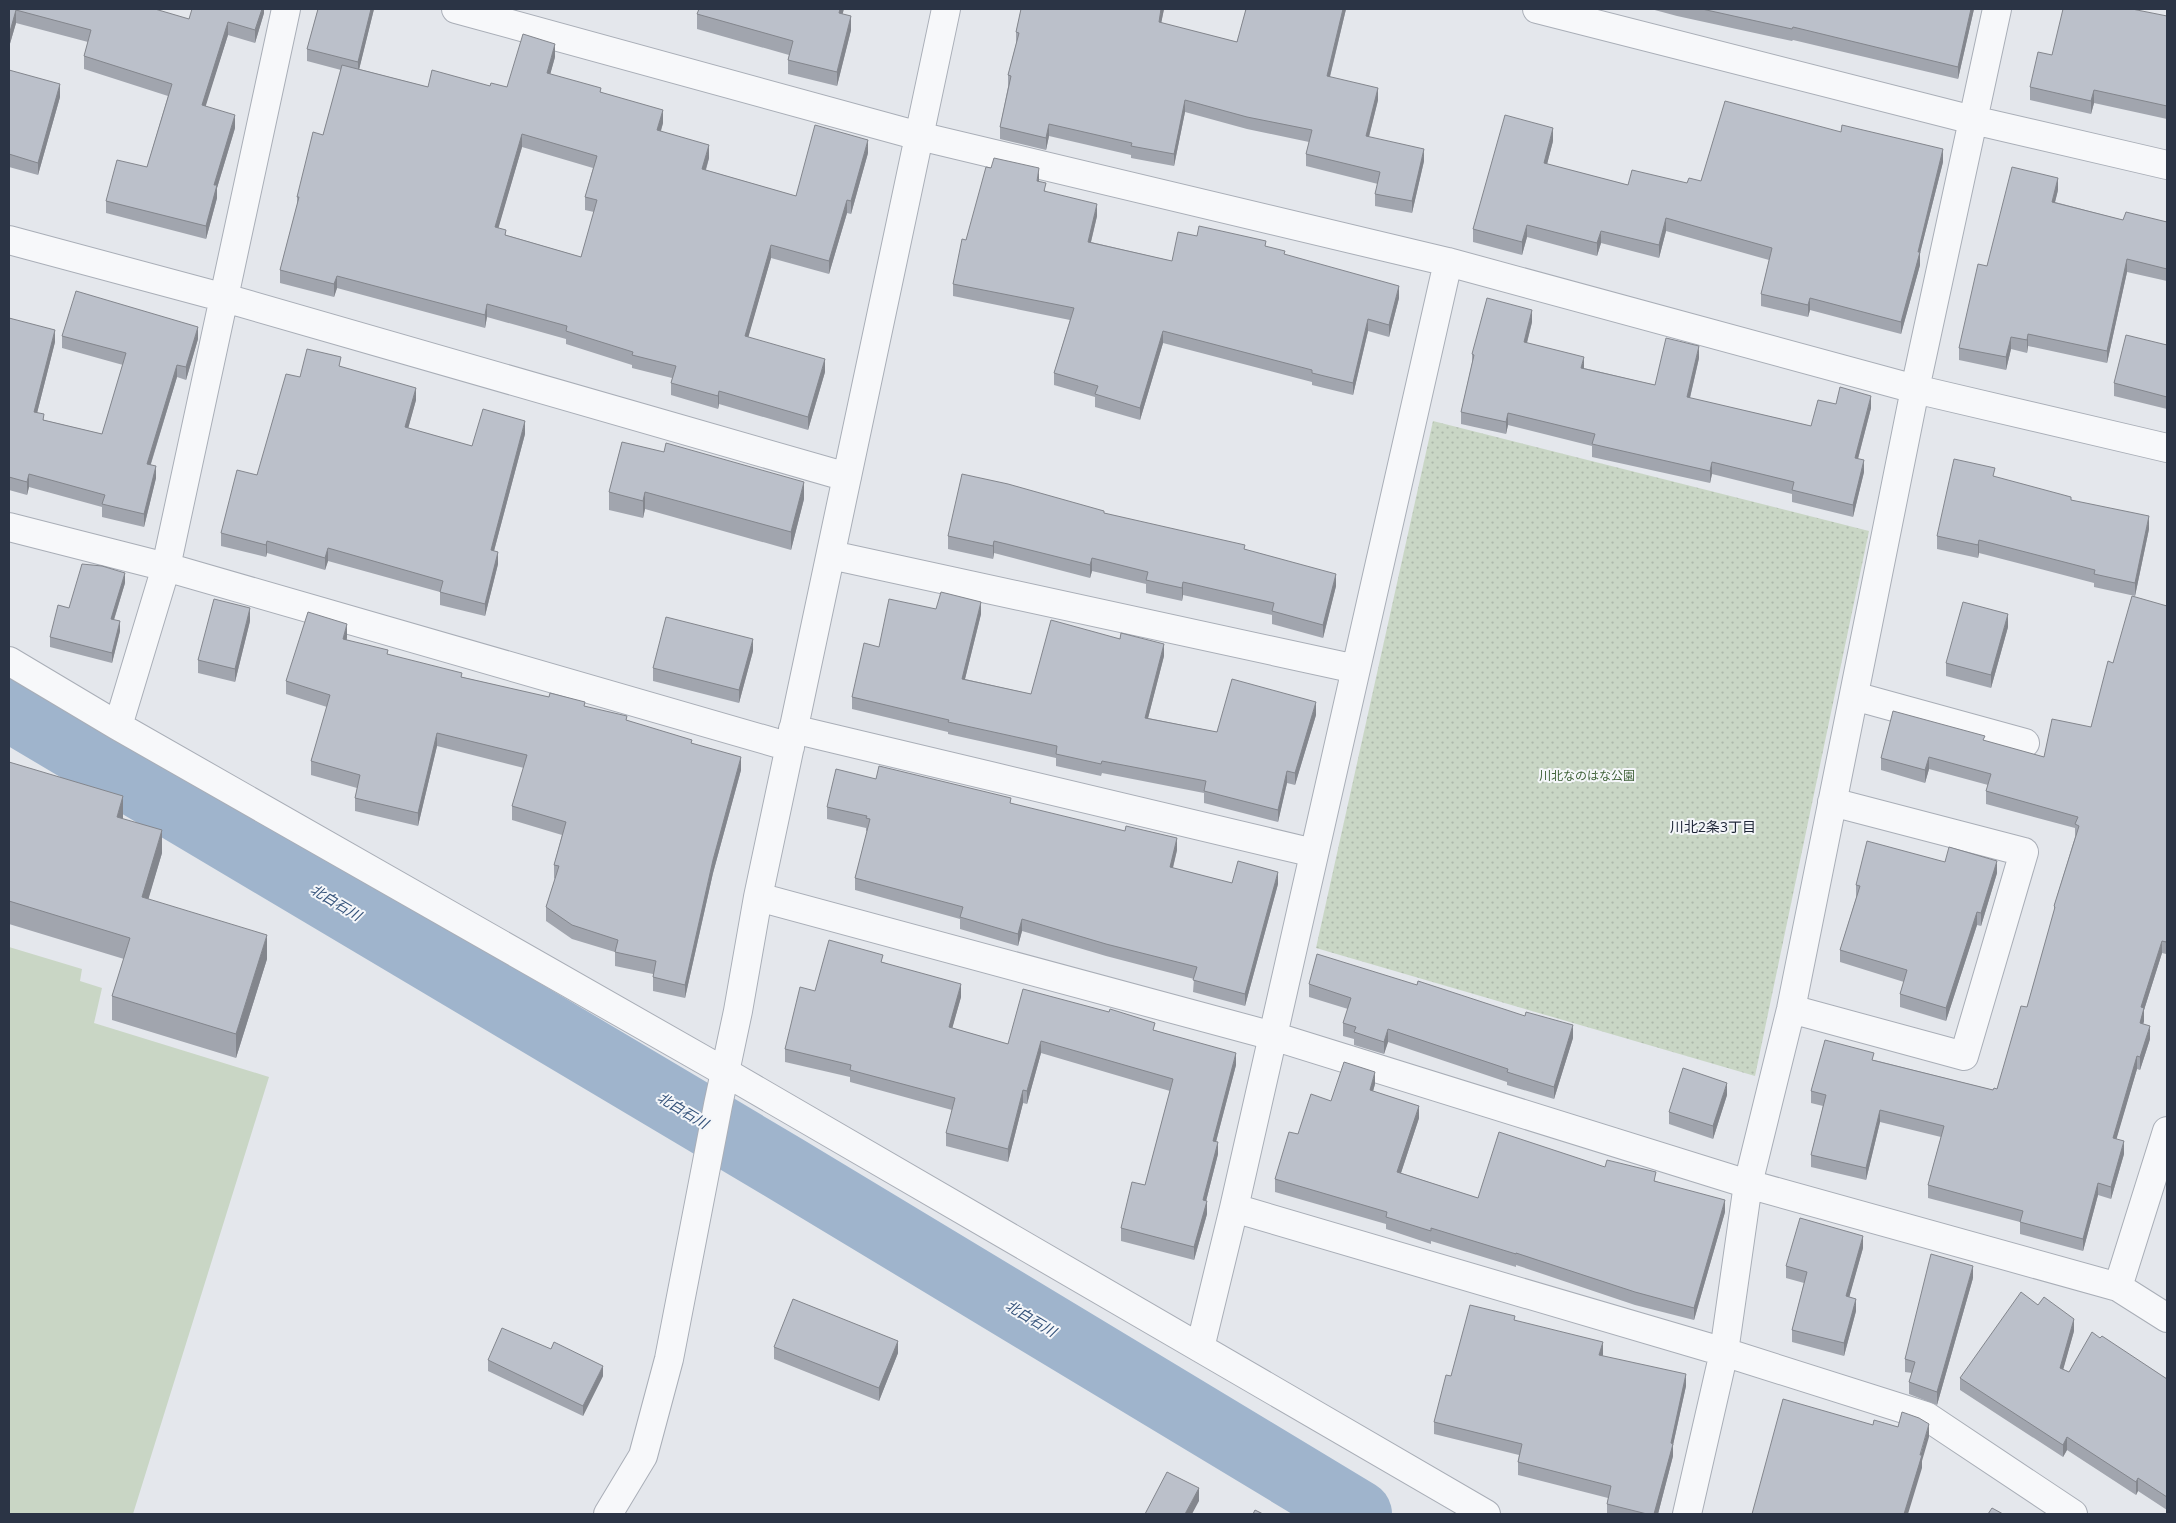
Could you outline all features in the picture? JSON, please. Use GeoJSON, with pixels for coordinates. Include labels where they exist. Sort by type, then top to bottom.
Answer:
{"type":"FeatureCollection","features":[{"type":"Feature","properties":{"kind":"street"},"geometry":{"type":"LineString","coordinates":[[118,726],[166,567],[286,9]]}},
{"type":"Feature","properties":{"kind":"street"},"geometry":{"type":"LineString","coordinates":[[456,9],[919,136],[1448,262],[1915,389],[2167,448]]}},
{"type":"Feature","properties":{"kind":"street"},"geometry":{"type":"LineString","coordinates":[[608,1514],[643,1456],[669,1359],[726,1072],[758,897],[946,9]]}},
{"type":"Feature","properties":{"kind":"street"},"geometry":{"type":"LineString","coordinates":[[1537,9],[1973,120],[2167,165]]}},
{"type":"Feature","properties":{"kind":"street"},"geometry":{"type":"LineString","coordinates":[[1687,1514],[1724,1352],[1748,1184],[1791,1009],[1915,389],[1996,9]]}},
{"type":"Feature","properties":{"kind":"street"},"geometry":{"type":"LineString","coordinates":[[9,240],[225,298],[847,477]]}},
{"type":"Feature","properties":{"kind":"street"},"geometry":{"type":"LineString","coordinates":[[1200,1348],[1234,1208],[1448,262]]}},
{"type":"Feature","properties":{"kind":"street"},"geometry":{"type":"LineString","coordinates":[[9,527],[166,567],[792,738],[1314,853]]}},
{"type":"Feature","properties":{"kind":"street"},"geometry":{"type":"LineString","coordinates":[[831,555],[1356,669]]}},
{"type":"Feature","properties":{"kind":"street"},"geometry":{"type":"LineString","coordinates":[[9,661],[118,726],[726,1072],[1486,1514]]}},
{"type":"Feature","properties":{"kind":"street"},"geometry":{"type":"LineString","coordinates":[[1854,696],[2025,743]]}},
{"type":"Feature","properties":{"kind":"street"},"geometry":{"type":"LineString","coordinates":[[1791,1009],[1964,1056],[2024,852],[1832,802]]}},
{"type":"Feature","properties":{"kind":"street"},"geometry":{"type":"LineString","coordinates":[[758,897],[1273,1036],[1748,1184],[2118,1287],[2167,1318]]}},
{"type":"Feature","properties":{"kind":"street"},"geometry":{"type":"LineString","coordinates":[[2118,1287],[2167,1131]]}},
{"type":"Feature","properties":{"kind":"street"},"geometry":{"type":"LineString","coordinates":[[1234,1208],[1724,1352],[1926,1416],[2073,1514]]}},
{"type":"Feature","properties":{"kind":"green space","name":"川北なのはな公園"},"geometry":{"type":"Polygon","coordinates":[[[1433,421],[1869,531],[1755,1076],[1316,948],[1433,421]]]}},
{"type":"Feature","properties":{"kind":"green space"},"geometry":{"type":"Polygon","coordinates":[[[9,947],[82,969],[80,981],[102,988],[94,1023],[269,1077],[133,1514],[9,1514],[9,947]]]}},
{"type":"Feature","properties":{"kind":"building"},"geometry":{"type":"Polygon","coordinates":[[[9,9],[155,9],[189,19],[192,9],[262,9],[255,30],[228,22],[202,105],[235,115],[214,185],[217,185],[206,226],[106,201],[117,160],[147,167],[172,84],[84,56],[91,30],[16,10],[9,35],[9,9]]]}},
{"type":"Feature","properties":{"kind":"building"},"geometry":{"type":"Polygon","coordinates":[[[318,9],[371,9],[358,62],[307,49],[318,9]]]}},
{"type":"Feature","properties":{"kind":"building"},"geometry":{"type":"Polygon","coordinates":[[[699,9],[840,9],[839,13],[851,16],[837,72],[788,60],[793,41],[697,14],[699,9]]]}},
{"type":"Feature","properties":{"kind":"building"},"geometry":{"type":"Polygon","coordinates":[[[1021,9],[1161,9],[1159,22],[1237,42],[1246,9],[1343,9],[1327,76],[1378,88],[1366,136],[1424,149],[1412,201],[1375,194],[1380,172],[1306,154],[1312,130],[1247,117],[1185,100],[1174,154],[1131,146],[1132,143],[1049,124],[1046,138],[1000,127],[1011,76],[1008,75],[1019,33],[1016,32],[1021,9]]]}},
{"type":"Feature","properties":{"kind":"building"},"geometry":{"type":"Polygon","coordinates":[[[1702,9],[1971,9],[1958,67],[1793,27],[1792,29],[1702,9]]]}},
{"type":"Feature","properties":{"kind":"building"},"geometry":{"type":"Polygon","coordinates":[[[2063,9],[2132,9],[2167,16],[2167,106],[2094,90],[2091,101],[2030,87],[2038,52],[2052,55],[2063,9]]]}},
{"type":"Feature","properties":{"kind":"building"},"geometry":{"type":"Polygon","coordinates":[[[523,34],[555,44],[547,73],[601,88],[600,92],[663,110],[657,130],[709,145],[702,169],[796,196],[815,125],[868,140],[851,201],[847,200],[829,261],[771,245],[745,336],[825,359],[808,417],[719,391],[718,396],[671,383],[676,366],[632,355],[633,352],[566,331],[567,326],[487,304],[485,315],[337,276],[334,284],[280,270],[299,197],[297,197],[313,132],[323,135],[342,65],[428,87],[432,70],[490,86],[491,83],[507,87],[523,34]],[[522,134],[495,227],[506,230],[505,235],[581,257],[597,200],[585,197],[597,156],[522,134]]]}},
{"type":"Feature","properties":{"kind":"building"},"geometry":{"type":"Polygon","coordinates":[[[9,70],[60,84],[38,163],[9,154],[9,70]]]}},
{"type":"Feature","properties":{"kind":"building"},"geometry":{"type":"Polygon","coordinates":[[[1725,101],[1841,132],[1842,125],[1943,149],[1918,252],[1920,252],[1901,322],[1810,298],[1808,305],[1761,294],[1772,248],[1666,218],[1659,245],[1601,231],[1597,243],[1527,225],[1522,242],[1473,229],[1505,115],[1553,128],[1544,163],[1628,185],[1632,170],[1687,183],[1689,178],[1701,181],[1725,101]]]}},
{"type":"Feature","properties":{"kind":"building"},"geometry":{"type":"Polygon","coordinates":[[[994,158],[1039,168],[1037,181],[1046,183],[1044,191],[1097,204],[1088,242],[1172,261],[1178,232],[1197,236],[1199,226],[1266,241],[1265,246],[1285,251],[1284,254],[1399,286],[1389,325],[1368,319],[1353,383],[1312,373],[1312,370],[1163,331],[1140,408],[1095,394],[1098,386],[1054,373],[1074,308],[953,284],[962,239],[966,240],[986,167],[991,168],[994,158]]]}},
{"type":"Feature","properties":{"kind":"building"},"geometry":{"type":"Polygon","coordinates":[[[2012,167],[2058,178],[2052,202],[2123,220],[2126,212],[2167,222],[2167,269],[2127,259],[2107,351],[2028,334],[2027,340],[2011,337],[2006,357],[1959,348],[1978,264],[1987,266],[2012,167]]]}},
{"type":"Feature","properties":{"kind":"building"},"geometry":{"type":"Polygon","coordinates":[[[76,291],[198,327],[186,367],[177,365],[147,464],[156,466],[144,514],[102,504],[105,495],[29,474],[27,482],[9,477],[9,318],[55,330],[34,412],[44,414],[43,420],[102,434],[126,353],[62,336],[76,291]]]}},
{"type":"Feature","properties":{"kind":"building"},"geometry":{"type":"Polygon","coordinates":[[[1487,298],[1532,310],[1524,342],[1584,357],[1581,368],[1655,385],[1666,338],[1699,346],[1687,397],[1811,426],[1818,400],[1836,404],[1840,387],[1871,396],[1855,458],[1864,460],[1853,505],[1792,490],[1794,482],[1712,462],[1710,471],[1592,444],[1595,434],[1508,413],[1506,422],[1461,412],[1474,355],[1472,354],[1487,298]]]}},
{"type":"Feature","properties":{"kind":"building"},"geometry":{"type":"Polygon","coordinates":[[[2126,335],[2167,345],[2167,397],[2114,383],[2126,335]]]}},
{"type":"Feature","properties":{"kind":"building"},"geometry":{"type":"Polygon","coordinates":[[[307,349],[341,357],[339,366],[416,388],[405,427],[472,446],[483,409],[525,421],[491,550],[498,552],[485,604],[440,592],[443,581],[328,548],[325,558],[267,541],[266,545],[221,533],[237,470],[257,475],[286,374],[300,377],[307,349]]]}},
{"type":"Feature","properties":{"kind":"building"},"geometry":{"type":"Polygon","coordinates":[[[622,442],[664,452],[666,443],[804,482],[791,532],[645,492],[643,501],[609,492],[622,442]]]}},
{"type":"Feature","properties":{"kind":"building"},"geometry":{"type":"Polygon","coordinates":[[[1954,459],[1995,468],[1993,476],[2071,497],[2071,500],[2149,516],[2135,583],[2094,574],[2095,570],[1979,540],[1978,545],[1937,536],[1954,459]]]}},
{"type":"Feature","properties":{"kind":"building"},"geometry":{"type":"Polygon","coordinates":[[[962,474],[1008,484],[1104,511],[1104,513],[1245,545],[1244,549],[1336,574],[1323,625],[1272,611],[1274,603],[1183,582],[1182,588],[1146,580],[1148,572],[1092,558],[1090,565],[994,541],[993,546],[948,536],[962,474]]]}},
{"type":"Feature","properties":{"kind":"building"},"geometry":{"type":"Polygon","coordinates":[[[82,564],[102,566],[125,573],[111,619],[120,621],[112,653],[50,637],[58,605],[69,608],[82,564]]]}},
{"type":"Feature","properties":{"kind":"building"},"geometry":{"type":"Polygon","coordinates":[[[941,592],[981,602],[962,679],[1031,694],[1051,620],[1120,639],[1121,633],[1164,644],[1145,718],[1217,732],[1232,679],[1316,702],[1295,773],[1287,771],[1278,810],[1204,791],[1206,781],[1102,761],[1101,764],[1056,754],[1057,746],[948,722],[949,720],[852,697],[864,643],[879,647],[889,599],[936,609],[941,592]]]}},
{"type":"Feature","properties":{"kind":"building"},"geometry":{"type":"Polygon","coordinates":[[[2132,596],[2167,606],[2167,939],[2166,942],[2162,941],[2141,1007],[2144,1008],[2140,1023],[2150,1026],[2140,1057],[2137,1056],[2113,1138],[2124,1141],[2111,1187],[2098,1183],[2083,1239],[2020,1222],[2023,1211],[1928,1185],[1944,1126],[1880,1110],[1866,1168],[1811,1155],[1826,1095],[1811,1091],[1825,1040],[1874,1053],[1872,1060],[1993,1090],[1994,1088],[1997,1089],[2021,1006],[2027,1007],[2054,906],[2079,826],[2075,824],[2078,817],[1986,791],[1991,774],[1929,757],[1925,770],[1881,758],[1893,711],[1985,736],[1983,740],[2044,757],[2052,719],[2091,727],[2108,661],[2113,663],[2132,596]]]}},
{"type":"Feature","properties":{"kind":"building"},"geometry":{"type":"Polygon","coordinates":[[[214,599],[250,608],[235,669],[198,660],[214,599]]]}},
{"type":"Feature","properties":{"kind":"building"},"geometry":{"type":"Polygon","coordinates":[[[1963,602],[2008,614],[1991,675],[1946,663],[1963,602]]]}},
{"type":"Feature","properties":{"kind":"building"},"geometry":{"type":"Polygon","coordinates":[[[308,612],[347,624],[343,639],[388,650],[387,654],[462,673],[461,677],[549,697],[550,693],[585,702],[584,706],[627,716],[626,720],[692,740],[691,743],[741,757],[713,860],[685,985],[653,977],[656,961],[615,952],[618,940],[572,925],[546,907],[559,866],[554,865],[566,822],[512,806],[527,755],[437,733],[418,813],[355,798],[360,775],[311,761],[330,695],[286,681],[308,612]]]}},
{"type":"Feature","properties":{"kind":"building"},"geometry":{"type":"Polygon","coordinates":[[[666,617],[753,639],[739,690],[653,668],[666,617]]]}},
{"type":"Feature","properties":{"kind":"building"},"geometry":{"type":"Polygon","coordinates":[[[9,762],[123,796],[117,817],[162,830],[142,897],[267,935],[236,1034],[112,996],[130,938],[9,901],[9,762]]]}},
{"type":"Feature","properties":{"kind":"building"},"geometry":{"type":"Polygon","coordinates":[[[879,766],[1011,798],[1010,803],[1125,831],[1126,826],[1177,838],[1170,867],[1232,883],[1238,861],[1278,872],[1245,994],[1193,980],[1197,967],[1106,944],[1022,919],[1018,934],[960,917],[963,907],[855,878],[870,819],[866,818],[867,816],[827,807],[836,769],[876,779],[879,766]]]}},
{"type":"Feature","properties":{"kind":"building"},"geometry":{"type":"Polygon","coordinates":[[[1867,841],[1945,862],[1949,847],[1997,861],[1981,913],[1977,912],[1946,1008],[1900,994],[1907,970],[1840,950],[1860,886],[1856,885],[1867,841]]]}},
{"type":"Feature","properties":{"kind":"building"},"geometry":{"type":"Polygon","coordinates":[[[829,940],[883,955],[881,962],[961,984],[949,1027],[1008,1044],[1023,989],[1109,1012],[1110,1009],[1155,1023],[1153,1030],[1236,1053],[1213,1141],[1218,1142],[1203,1200],[1207,1201],[1194,1247],[1121,1228],[1132,1182],[1145,1185],[1173,1079],[1041,1041],[1027,1091],[1023,1090],[1008,1149],[946,1133],[955,1098],[850,1070],[851,1065],[785,1049],[800,987],[815,991],[829,940]]]}},
{"type":"Feature","properties":{"kind":"building"},"geometry":{"type":"Polygon","coordinates":[[[1317,954],[1417,985],[1418,981],[1525,1016],[1526,1012],[1573,1025],[1554,1087],[1507,1072],[1508,1069],[1388,1029],[1384,1042],[1354,1032],[1356,1027],[1343,1023],[1351,998],[1309,984],[1317,954]]]}},
{"type":"Feature","properties":{"kind":"building"},"geometry":{"type":"Polygon","coordinates":[[[1344,1062],[1375,1072],[1370,1090],[1419,1106],[1397,1172],[1478,1198],[1499,1132],[1605,1167],[1607,1160],[1656,1172],[1654,1181],[1725,1200],[1694,1308],[1635,1292],[1516,1253],[1431,1228],[1431,1231],[1386,1217],[1387,1212],[1275,1179],[1289,1132],[1298,1134],[1311,1094],[1331,1101],[1344,1062]]]}},
{"type":"Feature","properties":{"kind":"building"},"geometry":{"type":"Polygon","coordinates":[[[1683,1068],[1727,1083],[1713,1126],[1669,1112],[1683,1068]]]}},
{"type":"Feature","properties":{"kind":"building"},"geometry":{"type":"Polygon","coordinates":[[[1800,1218],[1863,1236],[1846,1296],[1856,1299],[1844,1343],[1792,1330],[1807,1272],[1786,1266],[1800,1218]]]}},
{"type":"Feature","properties":{"kind":"building"},"geometry":{"type":"Polygon","coordinates":[[[1931,1254],[1973,1266],[1937,1392],[1909,1382],[1915,1362],[1905,1359],[1931,1254]]]}},
{"type":"Feature","properties":{"kind":"building"},"geometry":{"type":"Polygon","coordinates":[[[2021,1292],[2038,1305],[2044,1297],[2074,1319],[2060,1368],[2069,1372],[2092,1332],[2100,1338],[2102,1336],[2167,1379],[2167,1497],[2138,1478],[2136,1482],[2067,1437],[2063,1445],[1960,1378],[2021,1292]]]}},
{"type":"Feature","properties":{"kind":"building"},"geometry":{"type":"Polygon","coordinates":[[[793,1299],[898,1341],[879,1388],[774,1347],[793,1299]]]}},
{"type":"Feature","properties":{"kind":"building"},"geometry":{"type":"Polygon","coordinates":[[[1470,1305],[1515,1316],[1514,1320],[1603,1342],[1599,1355],[1686,1374],[1671,1443],[1673,1444],[1654,1514],[1607,1504],[1611,1486],[1518,1462],[1522,1444],[1434,1422],[1446,1375],[1451,1376],[1470,1305]]]}},
{"type":"Feature","properties":{"kind":"building"},"geometry":{"type":"Polygon","coordinates":[[[502,1328],[551,1349],[554,1342],[603,1366],[583,1406],[488,1360],[502,1328]]]}},
{"type":"Feature","properties":{"kind":"building"},"geometry":{"type":"Polygon","coordinates":[[[1783,1399],[1873,1425],[1874,1420],[1898,1427],[1902,1412],[1929,1424],[1920,1455],[1922,1455],[1904,1514],[1752,1514],[1783,1399]]]}},
{"type":"Feature","properties":{"kind":"building"},"geometry":{"type":"Polygon","coordinates":[[[1167,1472],[1199,1488],[1185,1514],[1145,1514],[1167,1472]]]}},
{"type":"Feature","properties":{"kind":"building"},"geometry":{"type":"Polygon","coordinates":[[[1992,1508],[2003,1514],[1988,1514],[1992,1508]]]}},
{"type":"Feature","properties":{"kind":"building"},"geometry":{"type":"Polygon","coordinates":[[[1255,1510],[1263,1514],[1253,1514],[1255,1510]]]}},
{"type":"Feature","properties":{"kind":"waterway","name":"北白石川"},"geometry":{"type":"LineString","coordinates":[[9,707],[786,1169],[1358,1514]]}},
{"type":"Feature","properties":{"kind":"district","name":"川北2条3丁目"},"geometry":{"type":"Point","coordinates":[1713,826]}}]}
